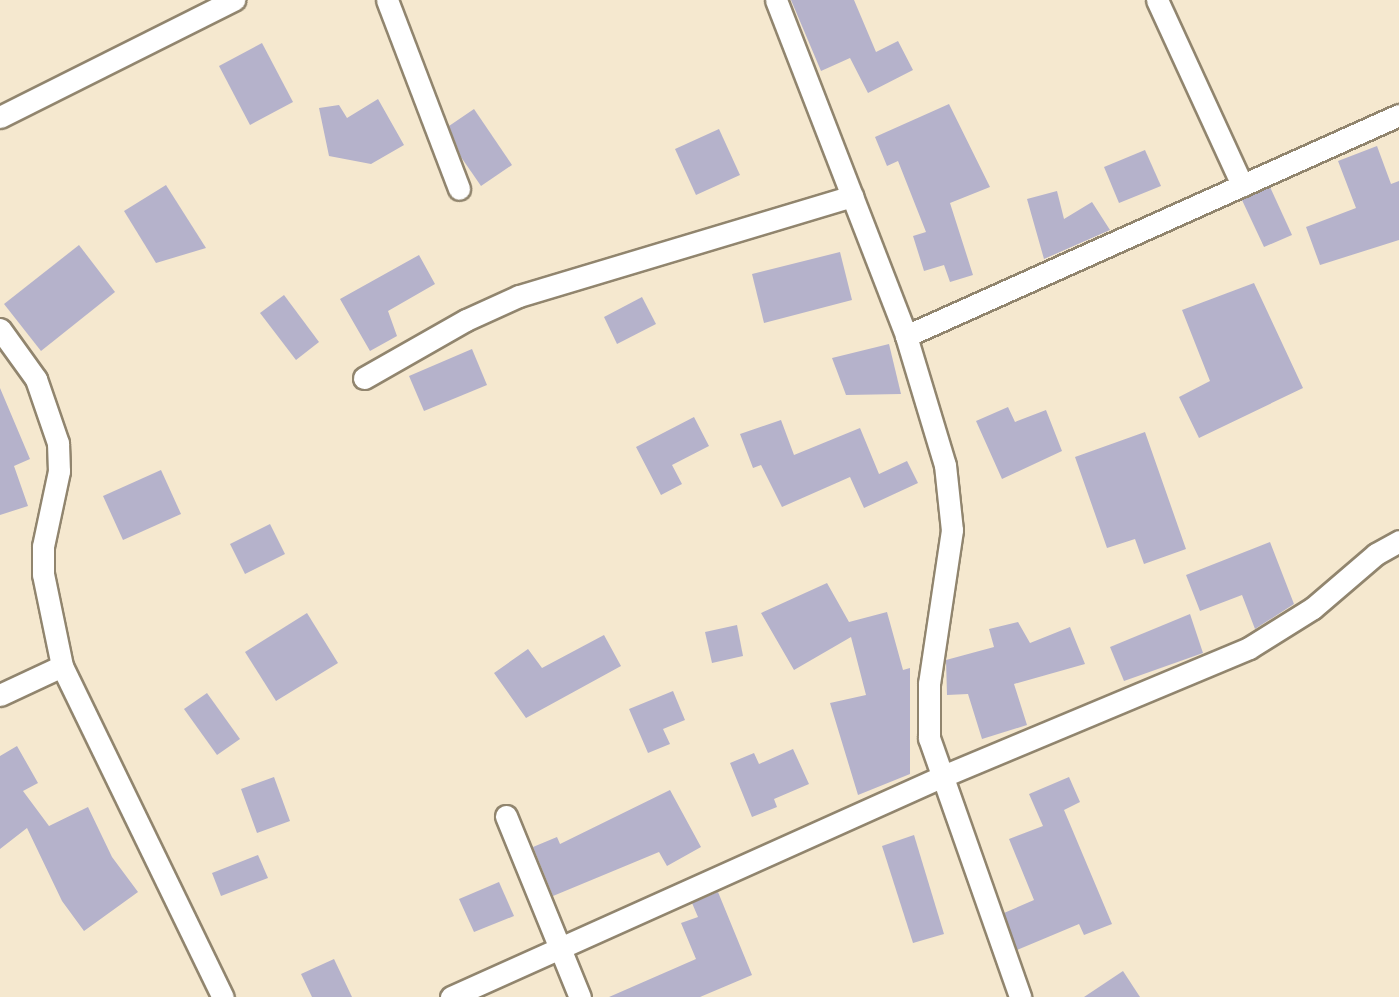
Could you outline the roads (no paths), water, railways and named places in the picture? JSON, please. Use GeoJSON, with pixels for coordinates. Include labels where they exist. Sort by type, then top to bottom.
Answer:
{"type":"FeatureCollection","features":[{"type":"Feature","properties":{"kind":"street"},"geometry":{"type":"LineString","coordinates":[[0,117],[234,0]]}},
{"type":"Feature","properties":{"kind":"street"},"geometry":{"type":"LineString","coordinates":[[387,0],[459,188]]}},
{"type":"Feature","properties":{"kind":"street"},"geometry":{"type":"LineString","coordinates":[[776,0],[906,337],[945,465],[952,530],[929,683],[929,738],[1020,997]]}},
{"type":"Feature","properties":{"kind":"street"},"geometry":{"type":"LineString","coordinates":[[1157,0],[1242,186]]}},
{"type":"Feature","properties":{"kind":"street"},"geometry":{"type":"LineString","coordinates":[[906,337],[1399,115]]}},
{"type":"Feature","properties":{"kind":"street"},"geometry":{"type":"LineString","coordinates":[[364,378],[466,320],[519,296],[852,196]]}},
{"type":"Feature","properties":{"kind":"street"},"geometry":{"type":"LineString","coordinates":[[0,329],[36,379],[58,443],[59,471],[43,546],[43,574],[62,666],[223,997]]}},
{"type":"Feature","properties":{"kind":"street"},"geometry":{"type":"LineString","coordinates":[[450,997],[941,777],[1275,635],[1399,541]]}},
{"type":"Feature","properties":{"kind":"street"},"geometry":{"type":"LineString","coordinates":[[0,695],[62,666]]}},
{"type":"Feature","properties":{"kind":"street"},"geometry":{"type":"LineString","coordinates":[[506,816],[580,997]]}}]}
